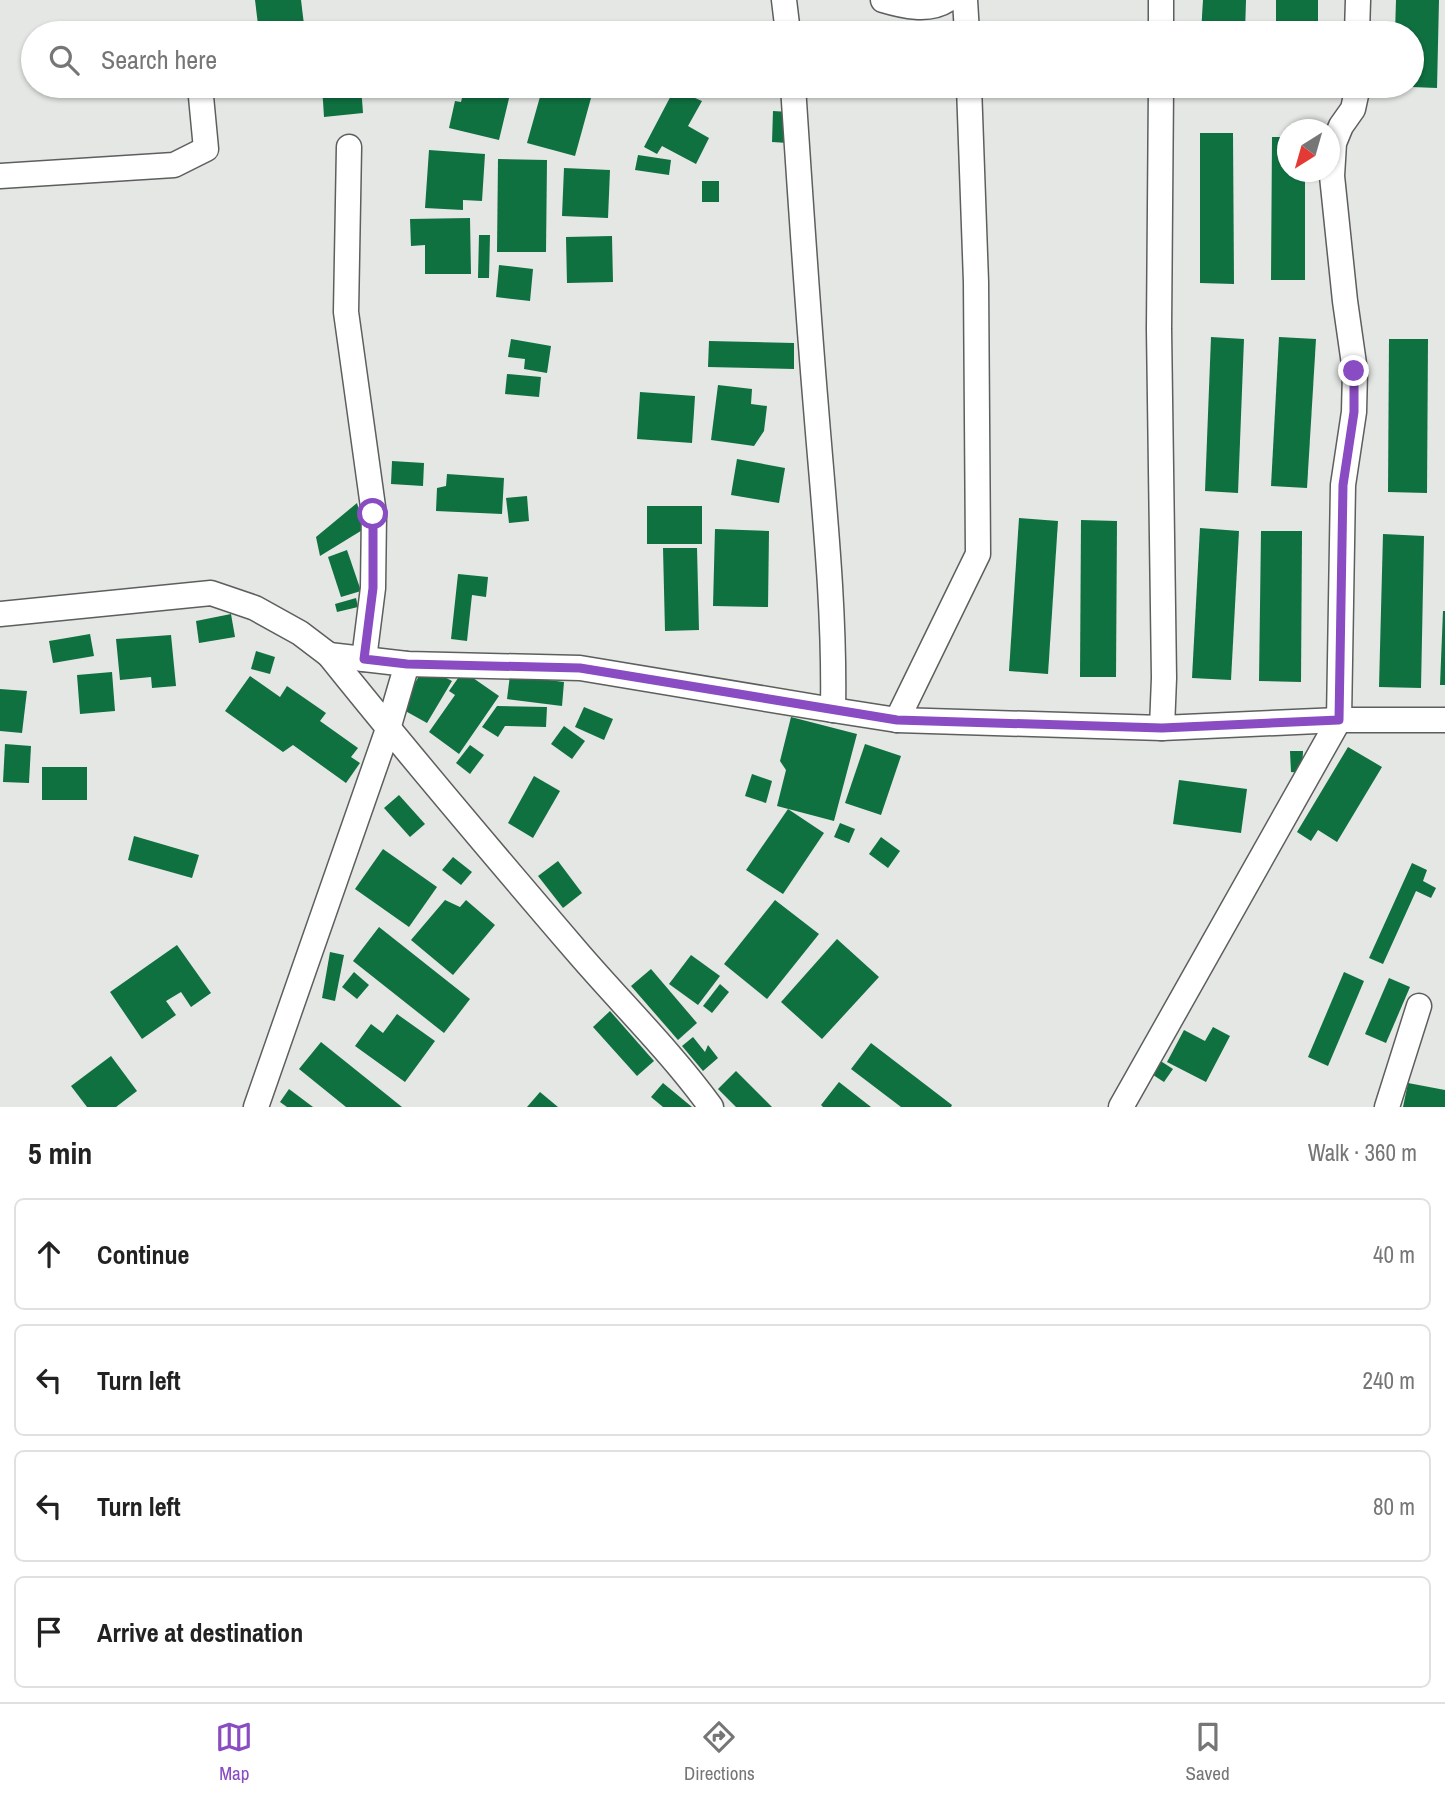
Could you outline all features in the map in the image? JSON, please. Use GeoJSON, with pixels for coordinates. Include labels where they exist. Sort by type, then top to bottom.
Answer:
{"type":"FeatureCollection","features":[{"type":"Feature","properties":{"kind":"street"},"geometry":{"type":"LineString","coordinates":[[784,0],[787,21]]}},
{"type":"Feature","properties":{"kind":"street"},"geometry":{"type":"LineString","coordinates":[[883,0],[904,6],[921,6],[940,5],[947,0]]}},
{"type":"Feature","properties":{"kind":"street"},"geometry":{"type":"LineString","coordinates":[[965,0],[966,21]]}},
{"type":"Feature","properties":{"kind":"street"},"geometry":{"type":"LineString","coordinates":[[1161,0],[1161,21]]}},
{"type":"Feature","properties":{"kind":"street"},"geometry":{"type":"LineString","coordinates":[[1357,21],[1358,0]]}},
{"type":"Feature","properties":{"kind":"street"},"geometry":{"type":"LineString","coordinates":[[0,176],[174,165],[206,149],[201,98]]}},
{"type":"Feature","properties":{"kind":"street"},"geometry":{"type":"LineString","coordinates":[[794,98],[826,524],[834,669],[833,710]]}},
{"type":"Feature","properties":{"kind":"street"},"geometry":{"type":"LineString","coordinates":[[897,720],[978,554],[976,282],[969,98]]}},
{"type":"Feature","properties":{"kind":"street"},"geometry":{"type":"LineString","coordinates":[[1161,98],[1159,329],[1164,678],[1162,728]]}},
{"type":"Feature","properties":{"kind":"street"},"geometry":{"type":"LineString","coordinates":[[1121,1107],[1339,720],[1343,485],[1354,412],[1354,371],[1332,176],[1334,143],[1353,109],[1355,98]]}},
{"type":"Feature","properties":{"kind":"street"},"geometry":{"type":"LineString","coordinates":[[349,147],[346,312],[373,514],[373,588],[364,659]]}},
{"type":"Feature","properties":{"kind":"street"},"geometry":{"type":"LineString","coordinates":[[0,614],[211,593],[255,608],[300,633],[329,655],[557,929],[692,1081],[711,1107]]}},
{"type":"Feature","properties":{"kind":"street"},"geometry":{"type":"LineString","coordinates":[[329,655],[407,664],[580,668],[897,720],[1162,728],[1339,720],[1445,720]]}},
{"type":"Feature","properties":{"kind":"street"},"geometry":{"type":"LineString","coordinates":[[257,1107],[388,729],[407,664]]}},
{"type":"Feature","properties":{"kind":"street"},"geometry":{"type":"LineString","coordinates":[[1387,1107],[1419,1006]]}},
{"type":"Feature","properties":{"kind":"building"},"geometry":{"type":"Polygon","coordinates":[[[255,0],[301,0],[304,21],[258,21],[255,0]]]}},
{"type":"Feature","properties":{"kind":"building"},"geometry":{"type":"Polygon","coordinates":[[[1203,0],[1246,0],[1245,21],[1202,21],[1203,0]]]}},
{"type":"Feature","properties":{"kind":"building"},"geometry":{"type":"Polygon","coordinates":[[[1276,0],[1318,0],[1318,21],[1276,21],[1276,0]]]}},
{"type":"Feature","properties":{"kind":"building"},"geometry":{"type":"Polygon","coordinates":[[[1396,0],[1439,0],[1437,88],[1424,87],[1424,21],[1395,21],[1396,0]]]}},
{"type":"Feature","properties":{"kind":"building"},"geometry":{"type":"Polygon","coordinates":[[[323,98],[362,98],[363,113],[324,117],[323,98]]]}},
{"type":"Feature","properties":{"kind":"building"},"geometry":{"type":"Polygon","coordinates":[[[462,98],[509,98],[499,140],[449,128],[455,101],[461,102],[462,98]]]}},
{"type":"Feature","properties":{"kind":"building"},"geometry":{"type":"Polygon","coordinates":[[[540,98],[591,98],[575,156],[527,143],[540,98]]]}},
{"type":"Feature","properties":{"kind":"building"},"geometry":{"type":"Polygon","coordinates":[[[670,98],[695,98],[702,101],[688,126],[709,138],[696,164],[662,146],[657,154],[644,147],[670,98]]]}},
{"type":"Feature","properties":{"kind":"building"},"geometry":{"type":"Polygon","coordinates":[[[773,111],[789,112],[788,143],[772,142],[773,111]]]}},
{"type":"Feature","properties":{"kind":"building"},"geometry":{"type":"Polygon","coordinates":[[[1200,133],[1233,133],[1234,284],[1200,283],[1200,133]]]}},
{"type":"Feature","properties":{"kind":"building"},"geometry":{"type":"Polygon","coordinates":[[[1272,137],[1277,137],[1277,182],[1305,182],[1305,280],[1271,280],[1272,137]]]}},
{"type":"Feature","properties":{"kind":"building"},"geometry":{"type":"Polygon","coordinates":[[[429,150],[485,154],[482,201],[463,200],[463,210],[425,208],[429,150]]]}},
{"type":"Feature","properties":{"kind":"building"},"geometry":{"type":"Polygon","coordinates":[[[638,155],[671,160],[669,175],[635,170],[638,155]]]}},
{"type":"Feature","properties":{"kind":"building"},"geometry":{"type":"Polygon","coordinates":[[[498,159],[547,160],[546,252],[497,252],[498,159]]]}},
{"type":"Feature","properties":{"kind":"building"},"geometry":{"type":"Polygon","coordinates":[[[564,168],[610,170],[608,218],[562,216],[564,168]]]}},
{"type":"Feature","properties":{"kind":"building"},"geometry":{"type":"Polygon","coordinates":[[[702,181],[719,181],[719,202],[702,202],[702,181]]]}},
{"type":"Feature","properties":{"kind":"building"},"geometry":{"type":"Polygon","coordinates":[[[470,218],[471,274],[425,274],[425,245],[411,246],[410,219],[470,218]]]}},
{"type":"Feature","properties":{"kind":"building"},"geometry":{"type":"Polygon","coordinates":[[[479,235],[490,235],[489,278],[478,278],[479,235]]]}},
{"type":"Feature","properties":{"kind":"building"},"geometry":{"type":"Polygon","coordinates":[[[612,236],[613,282],[567,283],[566,237],[612,236]]]}},
{"type":"Feature","properties":{"kind":"building"},"geometry":{"type":"Polygon","coordinates":[[[499,265],[533,269],[530,301],[496,297],[499,265]]]}},
{"type":"Feature","properties":{"kind":"building"},"geometry":{"type":"Polygon","coordinates":[[[1211,337],[1244,339],[1238,493],[1205,491],[1211,337]]]}},
{"type":"Feature","properties":{"kind":"building"},"geometry":{"type":"Polygon","coordinates":[[[1279,337],[1316,339],[1307,488],[1271,486],[1279,337]]]}},
{"type":"Feature","properties":{"kind":"building"},"geometry":{"type":"Polygon","coordinates":[[[511,339],[551,346],[547,373],[524,369],[525,359],[508,357],[511,339]]]}},
{"type":"Feature","properties":{"kind":"building"},"geometry":{"type":"Polygon","coordinates":[[[1389,339],[1428,339],[1427,493],[1388,492],[1389,339]]]}},
{"type":"Feature","properties":{"kind":"building"},"geometry":{"type":"Polygon","coordinates":[[[709,341],[794,343],[794,369],[708,367],[709,341]]]}},
{"type":"Feature","properties":{"kind":"building"},"geometry":{"type":"Polygon","coordinates":[[[507,374],[541,377],[539,397],[505,394],[507,374]]]}},
{"type":"Feature","properties":{"kind":"building"},"geometry":{"type":"Polygon","coordinates":[[[718,385],[752,389],[751,404],[767,406],[764,431],[754,446],[711,440],[718,385]]]}},
{"type":"Feature","properties":{"kind":"building"},"geometry":{"type":"Polygon","coordinates":[[[640,392],[695,396],[692,443],[637,439],[640,392]]]}},
{"type":"Feature","properties":{"kind":"building"},"geometry":{"type":"Polygon","coordinates":[[[737,459],[785,468],[779,503],[731,495],[737,459]]]}},
{"type":"Feature","properties":{"kind":"building"},"geometry":{"type":"Polygon","coordinates":[[[392,461],[424,463],[423,486],[391,484],[392,461]]]}},
{"type":"Feature","properties":{"kind":"building"},"geometry":{"type":"Polygon","coordinates":[[[447,474],[504,478],[502,514],[436,511],[437,488],[446,486],[447,474]]]}},
{"type":"Feature","properties":{"kind":"building"},"geometry":{"type":"Polygon","coordinates":[[[527,496],[529,521],[509,523],[506,498],[527,496]]]}},
{"type":"Feature","properties":{"kind":"building"},"geometry":{"type":"Polygon","coordinates":[[[357,503],[364,529],[320,556],[316,537],[357,503]]]}},
{"type":"Feature","properties":{"kind":"building"},"geometry":{"type":"Polygon","coordinates":[[[647,506],[702,506],[702,544],[647,544],[647,506]]]}},
{"type":"Feature","properties":{"kind":"building"},"geometry":{"type":"Polygon","coordinates":[[[1019,518],[1058,521],[1048,674],[1009,671],[1019,518]]]}},
{"type":"Feature","properties":{"kind":"building"},"geometry":{"type":"Polygon","coordinates":[[[1081,520],[1117,521],[1116,677],[1080,677],[1081,520]]]}},
{"type":"Feature","properties":{"kind":"building"},"geometry":{"type":"Polygon","coordinates":[[[1200,528],[1239,531],[1231,680],[1192,678],[1200,528]]]}},
{"type":"Feature","properties":{"kind":"building"},"geometry":{"type":"Polygon","coordinates":[[[715,529],[769,531],[768,607],[713,606],[715,529]]]}},
{"type":"Feature","properties":{"kind":"building"},"geometry":{"type":"Polygon","coordinates":[[[1261,531],[1302,531],[1301,682],[1259,681],[1261,531]]]}},
{"type":"Feature","properties":{"kind":"building"},"geometry":{"type":"Polygon","coordinates":[[[1383,534],[1424,536],[1421,688],[1379,687],[1383,534]]]}},
{"type":"Feature","properties":{"kind":"building"},"geometry":{"type":"Polygon","coordinates":[[[663,548],[697,548],[699,630],[665,631],[663,548]]]}},
{"type":"Feature","properties":{"kind":"building"},"geometry":{"type":"Polygon","coordinates":[[[347,550],[361,591],[341,597],[328,557],[347,550]]]}},
{"type":"Feature","properties":{"kind":"building"},"geometry":{"type":"Polygon","coordinates":[[[458,574],[488,577],[486,597],[472,595],[467,641],[451,639],[458,574]]]}},
{"type":"Feature","properties":{"kind":"building"},"geometry":{"type":"Polygon","coordinates":[[[356,598],[358,607],[337,612],[335,604],[356,598]]]}},
{"type":"Feature","properties":{"kind":"building"},"geometry":{"type":"Polygon","coordinates":[[[1443,611],[1445,685],[1440,685],[1443,611]]]}},
{"type":"Feature","properties":{"kind":"building"},"geometry":{"type":"Polygon","coordinates":[[[231,614],[235,637],[199,643],[196,621],[231,614]]]}},
{"type":"Feature","properties":{"kind":"building"},"geometry":{"type":"Polygon","coordinates":[[[90,634],[94,656],[53,663],[49,641],[90,634]]]}},
{"type":"Feature","properties":{"kind":"building"},"geometry":{"type":"Polygon","coordinates":[[[171,635],[176,686],[152,688],[151,677],[120,680],[116,639],[171,635]]]}},
{"type":"Feature","properties":{"kind":"building"},"geometry":{"type":"Polygon","coordinates":[[[256,651],[275,657],[270,674],[251,669],[256,651]]]}},
{"type":"Feature","properties":{"kind":"building"},"geometry":{"type":"Polygon","coordinates":[[[422,671],[432,677],[435,672],[452,681],[427,723],[400,708],[422,671]]]}},
{"type":"Feature","properties":{"kind":"building"},"geometry":{"type":"Polygon","coordinates":[[[463,671],[499,696],[459,754],[429,732],[455,695],[449,691],[463,671]]]}},
{"type":"Feature","properties":{"kind":"building"},"geometry":{"type":"Polygon","coordinates":[[[112,672],[115,711],[80,714],[77,675],[112,672]]]}},
{"type":"Feature","properties":{"kind":"building"},"geometry":{"type":"Polygon","coordinates":[[[510,675],[564,682],[562,706],[507,699],[510,675]]]}},
{"type":"Feature","properties":{"kind":"building"},"geometry":{"type":"Polygon","coordinates":[[[250,676],[280,697],[287,686],[326,713],[320,721],[358,748],[351,757],[360,763],[346,783],[293,745],[283,752],[225,711],[250,676]]]}},
{"type":"Feature","properties":{"kind":"building"},"geometry":{"type":"Polygon","coordinates":[[[0,689],[27,691],[22,733],[0,731],[0,689]]]}},
{"type":"Feature","properties":{"kind":"building"},"geometry":{"type":"Polygon","coordinates":[[[497,706],[547,707],[546,727],[505,726],[498,737],[482,727],[497,706]]]}},
{"type":"Feature","properties":{"kind":"building"},"geometry":{"type":"Polygon","coordinates":[[[584,707],[613,719],[604,740],[575,727],[584,707]]]}},
{"type":"Feature","properties":{"kind":"building"},"geometry":{"type":"Polygon","coordinates":[[[791,717],[857,734],[834,821],[777,806],[786,770],[780,761],[791,717]]]}},
{"type":"Feature","properties":{"kind":"building"},"geometry":{"type":"Polygon","coordinates":[[[564,726],[585,741],[572,759],[551,744],[564,726]]]}},
{"type":"Feature","properties":{"kind":"building"},"geometry":{"type":"Polygon","coordinates":[[[5,744],[31,746],[29,783],[3,782],[5,744]]]}},
{"type":"Feature","properties":{"kind":"building"},"geometry":{"type":"Polygon","coordinates":[[[865,744],[901,756],[881,815],[845,803],[865,744]]]}},
{"type":"Feature","properties":{"kind":"building"},"geometry":{"type":"Polygon","coordinates":[[[470,745],[484,755],[470,774],[456,763],[470,745]]]}},
{"type":"Feature","properties":{"kind":"building"},"geometry":{"type":"Polygon","coordinates":[[[1348,747],[1382,767],[1337,842],[1318,830],[1311,841],[1297,832],[1348,747]]]}},
{"type":"Feature","properties":{"kind":"building"},"geometry":{"type":"Polygon","coordinates":[[[1290,751],[1303,751],[1302,773],[1291,772],[1290,751]]]}},
{"type":"Feature","properties":{"kind":"building"},"geometry":{"type":"Polygon","coordinates":[[[42,767],[87,767],[87,800],[42,800],[42,767]]]}},
{"type":"Feature","properties":{"kind":"building"},"geometry":{"type":"Polygon","coordinates":[[[752,774],[772,781],[766,803],[745,796],[752,774]]]}},
{"type":"Feature","properties":{"kind":"building"},"geometry":{"type":"Polygon","coordinates":[[[534,776],[560,791],[533,838],[508,823],[534,776]]]}},
{"type":"Feature","properties":{"kind":"building"},"geometry":{"type":"Polygon","coordinates":[[[1179,780],[1247,789],[1241,833],[1173,824],[1179,780]]]}},
{"type":"Feature","properties":{"kind":"building"},"geometry":{"type":"Polygon","coordinates":[[[399,795],[425,824],[410,837],[384,808],[399,795]]]}},
{"type":"Feature","properties":{"kind":"building"},"geometry":{"type":"Polygon","coordinates":[[[788,809],[824,833],[783,894],[746,870],[788,809]]]}},
{"type":"Feature","properties":{"kind":"building"},"geometry":{"type":"Polygon","coordinates":[[[840,823],[855,829],[849,843],[834,837],[840,823]]]}},
{"type":"Feature","properties":{"kind":"building"},"geometry":{"type":"Polygon","coordinates":[[[134,836],[199,855],[192,878],[128,860],[134,836]]]}},
{"type":"Feature","properties":{"kind":"building"},"geometry":{"type":"Polygon","coordinates":[[[881,837],[900,851],[888,868],[869,854],[881,837]]]}},
{"type":"Feature","properties":{"kind":"building"},"geometry":{"type":"Polygon","coordinates":[[[383,849],[437,887],[409,927],[355,889],[383,849]]]}},
{"type":"Feature","properties":{"kind":"building"},"geometry":{"type":"Polygon","coordinates":[[[453,857],[472,872],[461,885],[442,870],[453,857]]]}},
{"type":"Feature","properties":{"kind":"building"},"geometry":{"type":"Polygon","coordinates":[[[558,861],[582,893],[563,908],[538,876],[558,861]]]}},
{"type":"Feature","properties":{"kind":"building"},"geometry":{"type":"Polygon","coordinates":[[[1412,863],[1427,870],[1423,881],[1436,888],[1431,898],[1416,891],[1383,964],[1369,958],[1412,863]]]}},
{"type":"Feature","properties":{"kind":"building"},"geometry":{"type":"Polygon","coordinates":[[[445,900],[460,907],[466,900],[495,925],[453,975],[411,940],[445,900]]]}},
{"type":"Feature","properties":{"kind":"building"},"geometry":{"type":"Polygon","coordinates":[[[775,900],[819,934],[767,999],[724,964],[775,900]]]}},
{"type":"Feature","properties":{"kind":"building"},"geometry":{"type":"Polygon","coordinates":[[[379,927],[470,999],[444,1033],[353,961],[379,927]]]}},
{"type":"Feature","properties":{"kind":"building"},"geometry":{"type":"Polygon","coordinates":[[[837,939],[879,977],[822,1039],[781,1002],[837,939]]]}},
{"type":"Feature","properties":{"kind":"building"},"geometry":{"type":"Polygon","coordinates":[[[177,945],[211,993],[191,1007],[181,992],[166,1001],[176,1015],[142,1039],[110,992],[177,945]]]}},
{"type":"Feature","properties":{"kind":"building"},"geometry":{"type":"Polygon","coordinates":[[[330,952],[344,955],[335,1001],[322,998],[330,952]]]}},
{"type":"Feature","properties":{"kind":"building"},"geometry":{"type":"Polygon","coordinates":[[[691,955],[720,976],[698,1005],[669,984],[691,955]]]}},
{"type":"Feature","properties":{"kind":"building"},"geometry":{"type":"Polygon","coordinates":[[[651,969],[697,1023],[678,1040],[631,986],[651,969]]]}},
{"type":"Feature","properties":{"kind":"building"},"geometry":{"type":"Polygon","coordinates":[[[354,972],[369,985],[357,999],[342,987],[354,972]]]}},
{"type":"Feature","properties":{"kind":"building"},"geometry":{"type":"Polygon","coordinates":[[[1344,972],[1364,981],[1328,1066],[1308,1057],[1344,972]]]}},
{"type":"Feature","properties":{"kind":"building"},"geometry":{"type":"Polygon","coordinates":[[[1389,978],[1410,987],[1386,1043],[1365,1034],[1389,978]]]}},
{"type":"Feature","properties":{"kind":"building"},"geometry":{"type":"Polygon","coordinates":[[[720,984],[729,992],[712,1013],[703,1006],[720,984]]]}},
{"type":"Feature","properties":{"kind":"building"},"geometry":{"type":"Polygon","coordinates":[[[610,1011],[654,1061],[637,1076],[593,1027],[610,1011]]]}},
{"type":"Feature","properties":{"kind":"building"},"geometry":{"type":"Polygon","coordinates":[[[397,1014],[435,1041],[405,1082],[355,1046],[371,1024],[383,1033],[397,1014]]]}},
{"type":"Feature","properties":{"kind":"building"},"geometry":{"type":"Polygon","coordinates":[[[1213,1027],[1230,1036],[1206,1082],[1167,1062],[1184,1030],[1205,1041],[1213,1027]]]}},
{"type":"Feature","properties":{"kind":"building"},"geometry":{"type":"Polygon","coordinates":[[[693,1037],[705,1052],[708,1045],[718,1058],[703,1071],[682,1046],[693,1037]]]}},
{"type":"Feature","properties":{"kind":"building"},"geometry":{"type":"Polygon","coordinates":[[[321,1042],[402,1107],[346,1107],[299,1069],[321,1042]]]}},
{"type":"Feature","properties":{"kind":"building"},"geometry":{"type":"Polygon","coordinates":[[[871,1043],[952,1105],[951,1107],[901,1107],[851,1069],[871,1043]]]}},
{"type":"Feature","properties":{"kind":"building"},"geometry":{"type":"Polygon","coordinates":[[[111,1056],[137,1091],[116,1107],[87,1107],[71,1086],[111,1056]]]}},
{"type":"Feature","properties":{"kind":"building"},"geometry":{"type":"Polygon","coordinates":[[[1159,1060],[1173,1069],[1164,1082],[1150,1073],[1159,1060]]]}},
{"type":"Feature","properties":{"kind":"building"},"geometry":{"type":"Polygon","coordinates":[[[736,1071],[772,1107],[736,1107],[718,1089],[736,1071]]]}},
{"type":"Feature","properties":{"kind":"building"},"geometry":{"type":"Polygon","coordinates":[[[839,1082],[871,1107],[823,1107],[821,1105],[839,1082]]]}},
{"type":"Feature","properties":{"kind":"building"},"geometry":{"type":"Polygon","coordinates":[[[663,1083],[692,1107],[663,1107],[651,1097],[663,1083]]]}},
{"type":"Feature","properties":{"kind":"building"},"geometry":{"type":"Polygon","coordinates":[[[1408,1083],[1445,1090],[1445,1107],[1403,1107],[1408,1083]]]}},
{"type":"Feature","properties":{"kind":"building"},"geometry":{"type":"Polygon","coordinates":[[[289,1089],[313,1107],[287,1107],[280,1102],[289,1089]]]}},
{"type":"Feature","properties":{"kind":"building"},"geometry":{"type":"Polygon","coordinates":[[[540,1092],[558,1107],[527,1107],[540,1092]]]}},
{"type":"Feature","properties":{"kind":"route"},"geometry":{"type":"LineString","coordinates":[[373,514],[373,588],[364,659],[407,664],[580,668],[897,720],[1162,728],[1339,720],[1343,485],[1354,412],[1354,371]]}}]}
